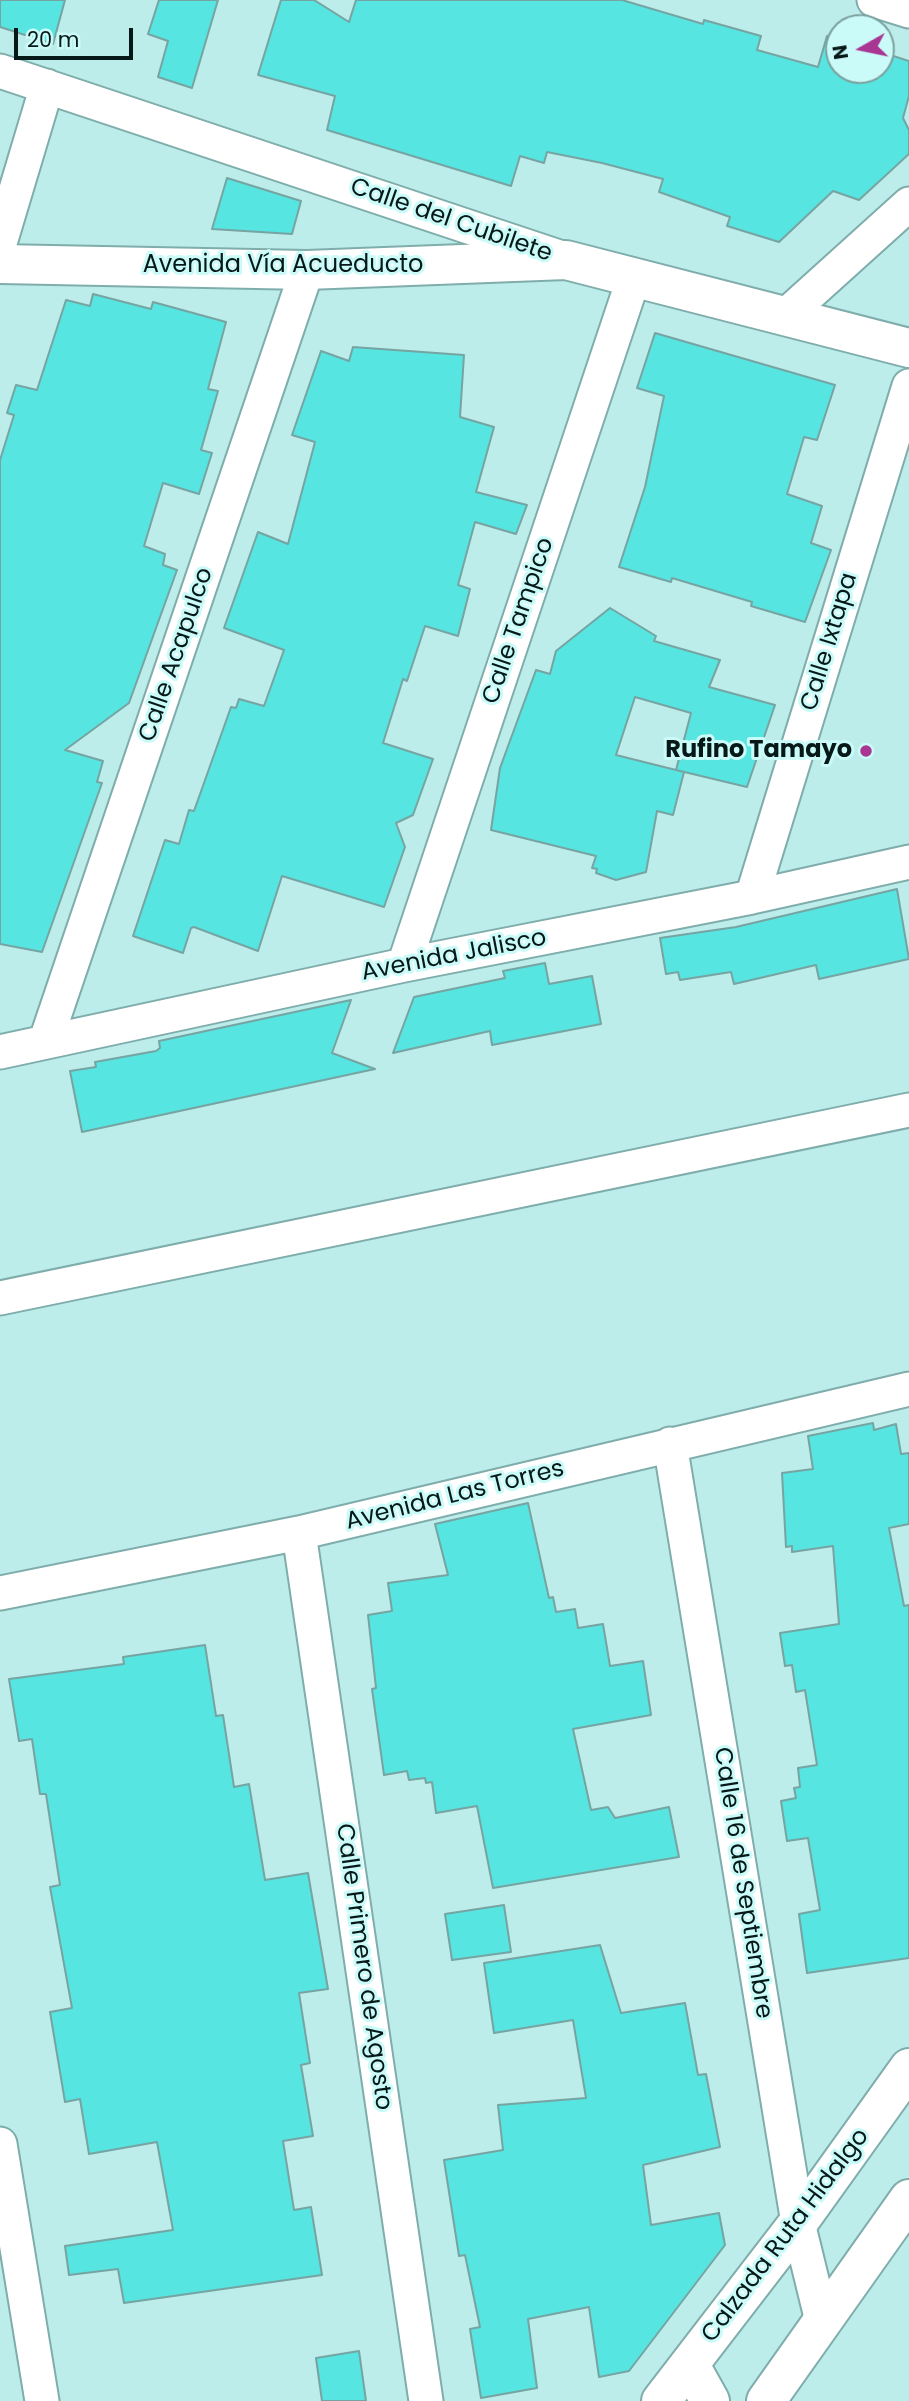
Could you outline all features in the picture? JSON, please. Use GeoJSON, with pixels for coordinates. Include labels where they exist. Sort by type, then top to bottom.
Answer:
{"type":"FeatureCollection","features":[{"type":"Feature","properties":{"kind":"street"},"geometry":{"type":"LineString","coordinates":[[874,0],[909,11]]}},
{"type":"Feature","properties":{"kind":"street","name":"Calle del Cubilete"},"geometry":{"type":"LineString","coordinates":[[0,71],[566,260],[909,348]]}},
{"type":"Feature","properties":{"kind":"street"},"geometry":{"type":"LineString","coordinates":[[0,243],[47,86]]}},
{"type":"Feature","properties":{"kind":"street"},"geometry":{"type":"LineString","coordinates":[[785,316],[909,204]]}},
{"type":"Feature","properties":{"kind":"street","name":"Avenida Vía Acueducto"},"geometry":{"type":"LineString","coordinates":[[0,264],[307,270],[566,260]]}},
{"type":"Feature","properties":{"kind":"street","name":"Calle Acapulco"},"geometry":{"type":"LineString","coordinates":[[46,1040],[307,270]]}},
{"type":"Feature","properties":{"kind":"street","name":"Calle Tampico"},"geometry":{"type":"LineString","coordinates":[[404,965],[634,277]]}},
{"type":"Feature","properties":{"kind":"street","name":"Calle Ixtapa"},"geometry":{"type":"LineString","coordinates":[[752,897],[909,386]]}},
{"type":"Feature","properties":{"kind":"street","name":"Avenida Jalisco"},"geometry":{"type":"LineString","coordinates":[[0,1052],[404,965],[752,897],[909,862]]}},
{"type":"Feature","properties":{"kind":"street"},"geometry":{"type":"LineString","coordinates":[[0,1298],[909,1110]]}},
{"type":"Feature","properties":{"kind":"street","name":"Avenida Las Torres"},"geometry":{"type":"LineString","coordinates":[[0,1593],[299,1533],[909,1389]]}},
{"type":"Feature","properties":{"kind":"street","name":"Calle 16 de Septiembre"},"geometry":{"type":"LineString","coordinates":[[670,1444],[798,2223],[822,2321]]}},
{"type":"Feature","properties":{"kind":"street","name":"Calle Primero de Agosto"},"geometry":{"type":"LineString","coordinates":[[299,1533],[426,2401]]}},
{"type":"Feature","properties":{"kind":"street","name":"Calzada Ruta Hidalgo"},"geometry":{"type":"LineString","coordinates":[[661,2401],[798,2223],[909,2068]]}},
{"type":"Feature","properties":{"kind":"street"},"geometry":{"type":"LineString","coordinates":[[0,2144],[42,2401]]}},
{"type":"Feature","properties":{"kind":"street"},"geometry":{"type":"LineString","coordinates":[[765,2401],[909,2199]]}},
{"type":"Feature","properties":{"kind":"street"},"geometry":{"type":"LineString","coordinates":[[690,2365],[710,2401]]}},
{"type":"Feature","properties":{"kind":"building"},"geometry":{"type":"Polygon","coordinates":[[[0,0],[65,0],[53,44],[0,27],[0,0]]]}},
{"type":"Feature","properties":{"kind":"building"},"geometry":{"type":"Polygon","coordinates":[[[159,0],[218,0],[192,88],[158,77],[168,41],[148,34],[159,0]]]}},
{"type":"Feature","properties":{"kind":"building"},"geometry":{"type":"Polygon","coordinates":[[[281,0],[314,0],[349,22],[356,0],[622,0],[703,24],[704,20],[761,36],[757,50],[818,67],[825,43],[825,84],[895,84],[895,56],[909,61],[909,96],[903,118],[909,130],[909,154],[859,200],[833,191],[779,242],[727,226],[730,217],[659,192],[663,179],[602,163],[547,152],[544,163],[520,156],[511,186],[327,130],[335,96],[258,75],[281,0]]]}},
{"type":"Feature","properties":{"kind":"building"},"geometry":{"type":"Polygon","coordinates":[[[227,178],[301,201],[292,234],[212,229],[227,178]]]}},
{"type":"Feature","properties":{"kind":"building"},"geometry":{"type":"Polygon","coordinates":[[[93,294],[151,309],[153,302],[226,322],[208,389],[218,391],[201,450],[212,453],[199,494],[163,483],[144,546],[165,554],[163,565],[177,570],[129,703],[65,750],[103,761],[97,782],[102,783],[42,952],[0,944],[0,460],[14,415],[7,413],[16,385],[37,390],[66,300],[90,306],[93,294]]]}},
{"type":"Feature","properties":{"kind":"building"},"geometry":{"type":"Polygon","coordinates":[[[655,333],[835,385],[817,440],[804,437],[787,494],[822,506],[811,543],[831,550],[805,622],[751,606],[752,602],[672,578],[671,582],[619,567],[645,487],[664,396],[637,388],[655,333]]]}},
{"type":"Feature","properties":{"kind":"building"},"geometry":{"type":"Polygon","coordinates":[[[353,347],[464,355],[460,417],[494,427],[476,492],[527,505],[516,534],[475,522],[458,585],[470,589],[458,636],[425,626],[407,681],[403,679],[383,743],[433,759],[413,815],[396,823],[405,847],[384,907],[282,876],[258,951],[194,927],[191,928],[183,953],[133,936],[165,840],[179,844],[189,810],[194,811],[231,707],[236,708],[239,699],[264,706],[284,650],[224,628],[258,532],[288,544],[315,442],[292,435],[321,351],[349,361],[353,347]]]}},
{"type":"Feature","properties":{"kind":"building"},"geometry":{"type":"Polygon","coordinates":[[[610,608],[656,636],[654,641],[720,660],[709,687],[775,705],[747,787],[676,770],[684,772],[673,815],[657,811],[646,872],[616,880],[596,873],[597,869],[592,868],[596,856],[491,830],[500,768],[536,670],[550,674],[556,651],[610,608]],[[635,697],[616,755],[676,770],[691,713],[635,697]]]}},
{"type":"Feature","properties":{"kind":"building"},"geometry":{"type":"Polygon","coordinates":[[[897,889],[909,959],[819,979],[816,965],[734,984],[731,972],[680,980],[678,972],[666,974],[660,938],[736,927],[897,889]]]}},
{"type":"Feature","properties":{"kind":"building"},"geometry":{"type":"Polygon","coordinates":[[[545,963],[549,984],[592,976],[601,1024],[492,1045],[490,1031],[393,1053],[414,997],[505,978],[503,971],[545,963]]]}},
{"type":"Feature","properties":{"kind":"building"},"geometry":{"type":"Polygon","coordinates":[[[351,1000],[332,1053],[375,1069],[82,1132],[70,1071],[96,1067],[95,1062],[156,1051],[160,1048],[159,1041],[351,1000]]]}},
{"type":"Feature","properties":{"kind":"building"},"geometry":{"type":"Polygon","coordinates":[[[873,1423],[874,1430],[896,1424],[901,1454],[909,1453],[909,1524],[889,1528],[904,1606],[909,1605],[909,1958],[807,1973],[799,1914],[820,1910],[808,1838],[787,1841],[781,1801],[796,1798],[794,1788],[800,1787],[798,1768],[817,1765],[805,1690],[796,1692],[792,1665],[785,1666],[780,1633],[839,1624],[833,1546],[792,1552],[792,1546],[786,1547],[782,1473],[813,1469],[808,1436],[873,1423]]]}},
{"type":"Feature","properties":{"kind":"building"},"geometry":{"type":"Polygon","coordinates":[[[528,1503],[549,1598],[553,1597],[556,1612],[575,1609],[578,1628],[603,1624],[610,1666],[643,1661],[651,1715],[573,1729],[591,1810],[608,1807],[615,1818],[669,1807],[679,1857],[493,1888],[477,1806],[436,1813],[432,1782],[426,1783],[425,1778],[409,1780],[407,1771],[384,1775],[372,1689],[376,1688],[368,1615],[392,1611],[388,1583],[448,1575],[435,1524],[528,1503]]]}},
{"type":"Feature","properties":{"kind":"building"},"geometry":{"type":"Polygon","coordinates":[[[205,1645],[216,1716],[223,1715],[234,1787],[249,1784],[265,1880],[308,1873],[328,1989],[299,1993],[310,2063],[301,2065],[313,2136],[283,2141],[294,2210],[311,2207],[322,2275],[124,2303],[118,2269],[69,2275],[65,2246],[173,2230],[157,2142],[89,2154],[80,2099],[65,2102],[50,2012],[72,2008],[50,1887],[60,1885],[46,1794],[40,1794],[32,1739],[19,1741],[9,1679],[124,1664],[123,1657],[205,1645]]]}},
{"type":"Feature","properties":{"kind":"building"},"geometry":{"type":"Polygon","coordinates":[[[504,1905],[511,1952],[452,1960],[445,1914],[504,1905]]]}},
{"type":"Feature","properties":{"kind":"building"},"geometry":{"type":"Polygon","coordinates":[[[600,1945],[621,2013],[685,2003],[698,2075],[706,2074],[720,2147],[643,2165],[651,2225],[719,2213],[725,2245],[629,2371],[599,2377],[589,2307],[528,2319],[537,2388],[481,2398],[470,2329],[480,2327],[465,2255],[459,2256],[444,2160],[503,2150],[498,2105],[586,2098],[573,2020],[494,2033],[484,1963],[600,1945]]]}},
{"type":"Feature","properties":{"kind":"building"},"geometry":{"type":"Polygon","coordinates":[[[359,2351],[366,2401],[322,2401],[316,2358],[359,2351]]]}},
{"type":"Feature","properties":{"kind":"place","name":"Rufino Tamayo"},"geometry":{"type":"Point","coordinates":[866,751]}}]}
